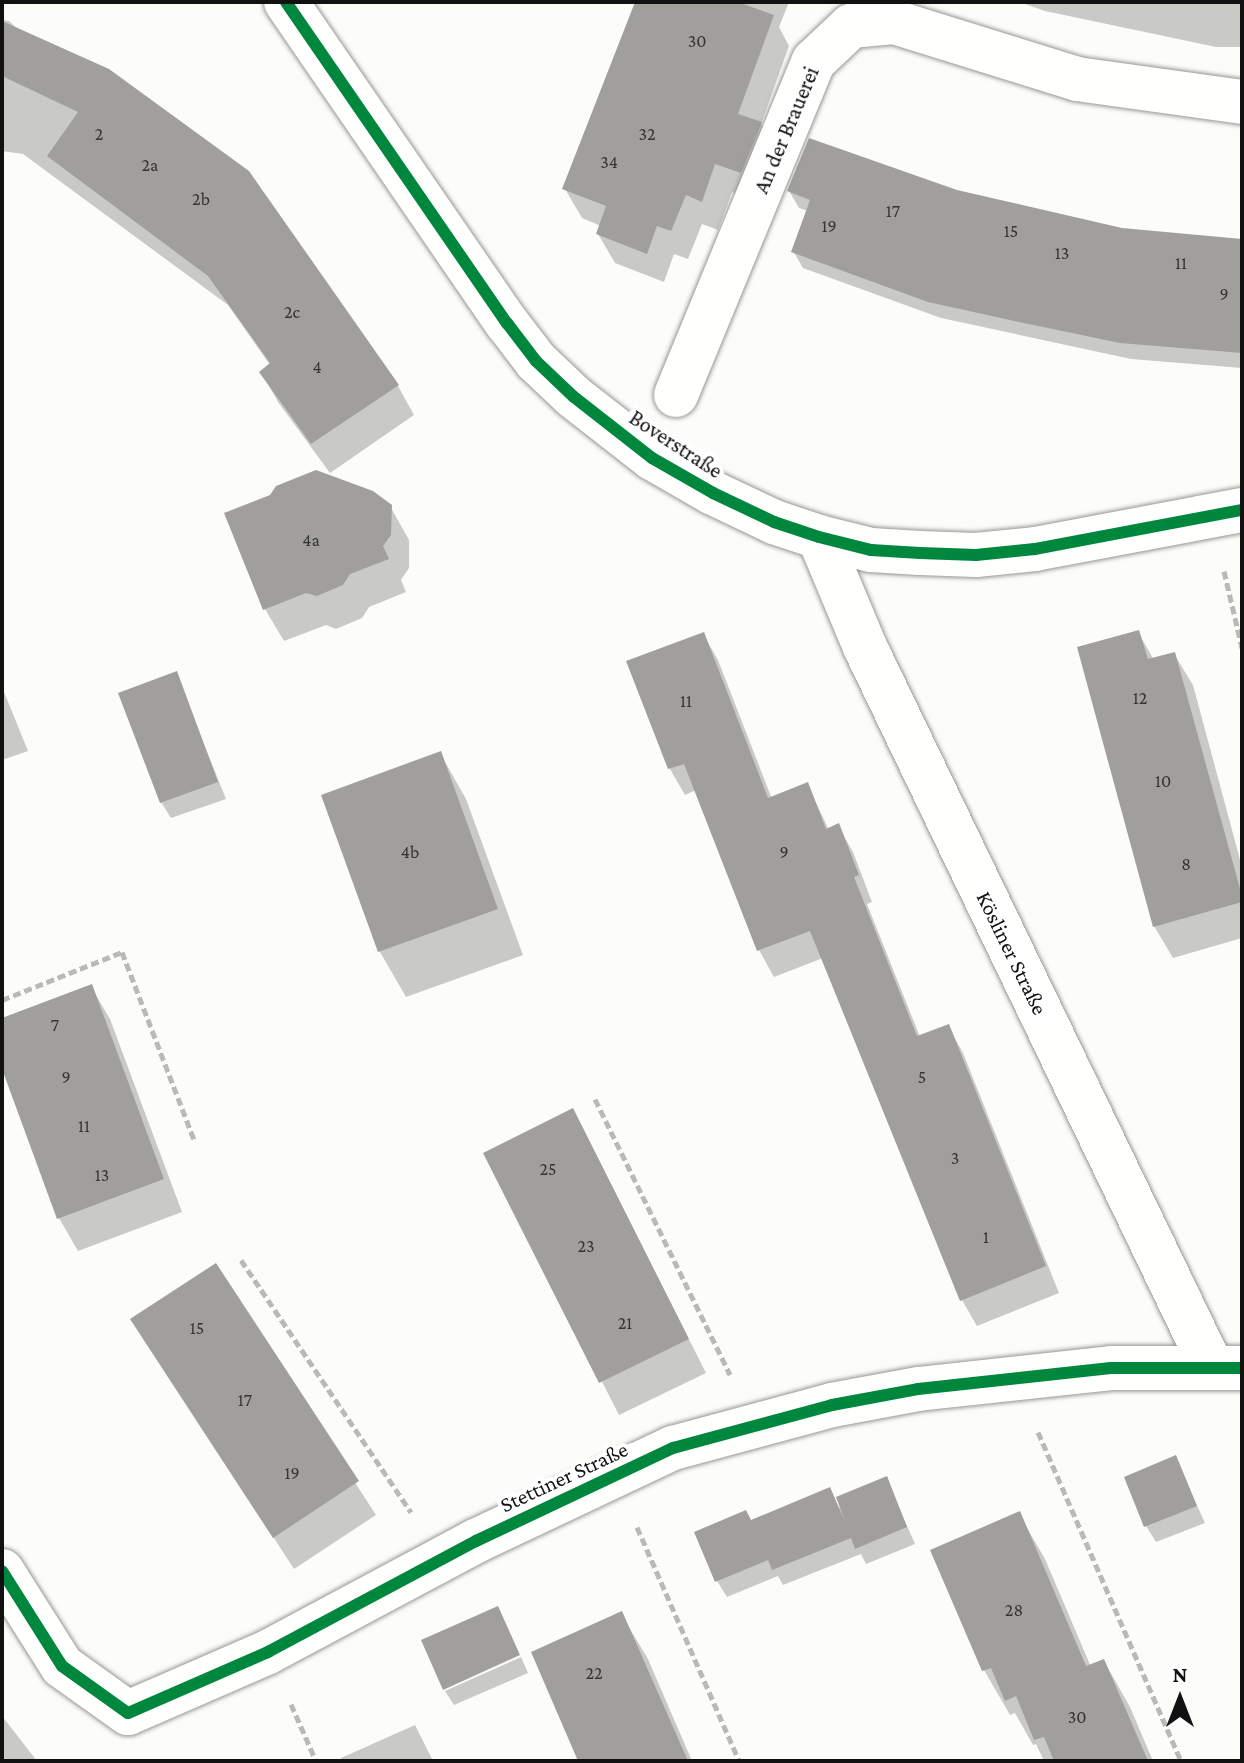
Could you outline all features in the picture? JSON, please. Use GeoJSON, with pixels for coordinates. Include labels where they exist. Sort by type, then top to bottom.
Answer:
{"type":"FeatureCollection","features":[{"type":"Feature","properties":{"kind":"street","name":"Boverstraße"},"geometry":{"type":"LineString","coordinates":[[286,2],[536,361],[574,397],[652,458],[737,504],[819,537],[871,550],[976,555],[1035,549],[1227,512]]}},
{"type":"Feature","properties":{"kind":"street","name":"An der Brauerei"},"geometry":{"type":"LineString","coordinates":[[676,395],[814,61],[851,26],[894,22],[1077,79],[1242,102]]}},
{"type":"Feature","properties":{"kind":"street","name":"Kösliner Straße"},"geometry":{"type":"LineString","coordinates":[[819,537],[865,647],[1227,1367]]}},
{"type":"Feature","properties":{"kind":"street","name":"Stettiner Straße"},"geometry":{"type":"LineString","coordinates":[[2,1571],[62,1666],[128,1713],[268,1652],[443,1560],[673,1448],[889,1394],[1111,1368],[1227,1367]]}},
{"type":"Feature","properties":{"kind":"path"},"geometry":{"type":"LineString","coordinates":[[1227,512],[1242,648]]}},
{"type":"Feature","properties":{"kind":"path"},"geometry":{"type":"LineString","coordinates":[[2,1000],[122,952],[194,1140]]}},
{"type":"Feature","properties":{"kind":"path"},"geometry":{"type":"LineString","coordinates":[[595,1099],[755,1426]]}},
{"type":"Feature","properties":{"kind":"path"},"geometry":{"type":"LineString","coordinates":[[241,1260],[443,1560]]}},
{"type":"Feature","properties":{"kind":"path"},"geometry":{"type":"LineString","coordinates":[[1017,1377],[1049,1460],[1181,1761]]}},
{"type":"Feature","properties":{"kind":"path"},"geometry":{"type":"LineString","coordinates":[[614,1476],[739,1761]]}},
{"type":"Feature","properties":{"kind":"building"},"geometry":{"type":"Polygon","coordinates":[[[635,2],[738,2],[774,15],[738,114],[762,122],[741,173],[715,164],[702,202],[686,195],[671,231],[657,226],[647,254],[596,234],[606,206],[562,189],[635,2]]]}},
{"type":"Feature","properties":{"kind":"building"},"geometry":{"type":"Polygon","coordinates":[[[2,21],[109,69],[249,171],[399,385],[311,444],[259,372],[270,363],[208,276],[47,156],[78,112],[2,76],[2,21]]]}},
{"type":"Feature","properties":{"kind":"building"},"geometry":{"type":"Polygon","coordinates":[[[809,138],[957,190],[1122,228],[1242,239],[1242,353],[1120,343],[928,302],[791,252],[810,200],[787,191],[809,138]]]}},
{"type":"Feature","properties":{"kind":"building"},"geometry":{"type":"Polygon","coordinates":[[[316,470],[373,491],[392,505],[391,535],[383,546],[389,559],[350,574],[343,585],[317,596],[306,593],[263,610],[224,513],[270,495],[276,486],[316,470]]]}},
{"type":"Feature","properties":{"kind":"building"},"geometry":{"type":"Polygon","coordinates":[[[1139,630],[1148,659],[1175,652],[1242,896],[1242,902],[1153,927],[1077,647],[1139,630]]]}},
{"type":"Feature","properties":{"kind":"building"},"geometry":{"type":"Polygon","coordinates":[[[704,632],[768,798],[808,782],[826,829],[839,823],[859,875],[854,877],[917,1036],[949,1024],[1046,1266],[960,1301],[810,931],[757,951],[684,764],[668,769],[626,661],[704,632]]]}},
{"type":"Feature","properties":{"kind":"building"},"geometry":{"type":"Polygon","coordinates":[[[177,671],[218,782],[160,803],[118,693],[177,671]]]}},
{"type":"Feature","properties":{"kind":"building"},"geometry":{"type":"Polygon","coordinates":[[[441,751],[498,909],[378,952],[321,795],[441,751]]]}},
{"type":"Feature","properties":{"kind":"building"},"geometry":{"type":"Polygon","coordinates":[[[92,984],[164,1179],[57,1219],[2,1069],[2,1018],[92,984]]]}},
{"type":"Feature","properties":{"kind":"building"},"geometry":{"type":"Polygon","coordinates":[[[573,1108],[689,1339],[599,1383],[483,1153],[573,1108]]]}},
{"type":"Feature","properties":{"kind":"building"},"geometry":{"type":"Polygon","coordinates":[[[216,1263],[359,1481],[273,1538],[130,1319],[216,1263]]]}},
{"type":"Feature","properties":{"kind":"building"},"geometry":{"type":"Polygon","coordinates":[[[1176,1455],[1197,1506],[1144,1527],[1124,1477],[1176,1455]]]}},
{"type":"Feature","properties":{"kind":"building"},"geometry":{"type":"Polygon","coordinates":[[[887,1476],[907,1527],[855,1549],[851,1538],[772,1570],[768,1560],[715,1582],[694,1532],[746,1510],[751,1520],[830,1487],[846,1524],[836,1497],[887,1476]]]}},
{"type":"Feature","properties":{"kind":"building"},"geometry":{"type":"Polygon","coordinates":[[[1020,1511],[1086,1666],[1104,1659],[1148,1761],[1054,1761],[1044,1737],[1034,1740],[1016,1696],[1005,1701],[991,1668],[982,1671],[930,1550],[1020,1511]]]}},
{"type":"Feature","properties":{"kind":"building"},"geometry":{"type":"Polygon","coordinates":[[[498,1606],[520,1655],[443,1690],[421,1640],[498,1606]]]}},
{"type":"Feature","properties":{"kind":"building"},"geometry":{"type":"Polygon","coordinates":[[[622,1611],[688,1761],[578,1761],[531,1652],[622,1611]]]}},
{"type":"Feature","properties":{"kind":"cycle path"},"geometry":{"type":"LineString","coordinates":[[286,2],[536,361],[574,397],[652,458],[713,493],[774,522],[871,550],[976,555],[1035,549],[1242,510]]}},
{"type":"Feature","properties":{"kind":"cycle path"},"geometry":{"type":"LineString","coordinates":[[2,1571],[62,1666],[128,1713],[268,1652],[476,1541],[673,1448],[832,1405],[918,1389],[1111,1368],[1242,1368]]}}]}
